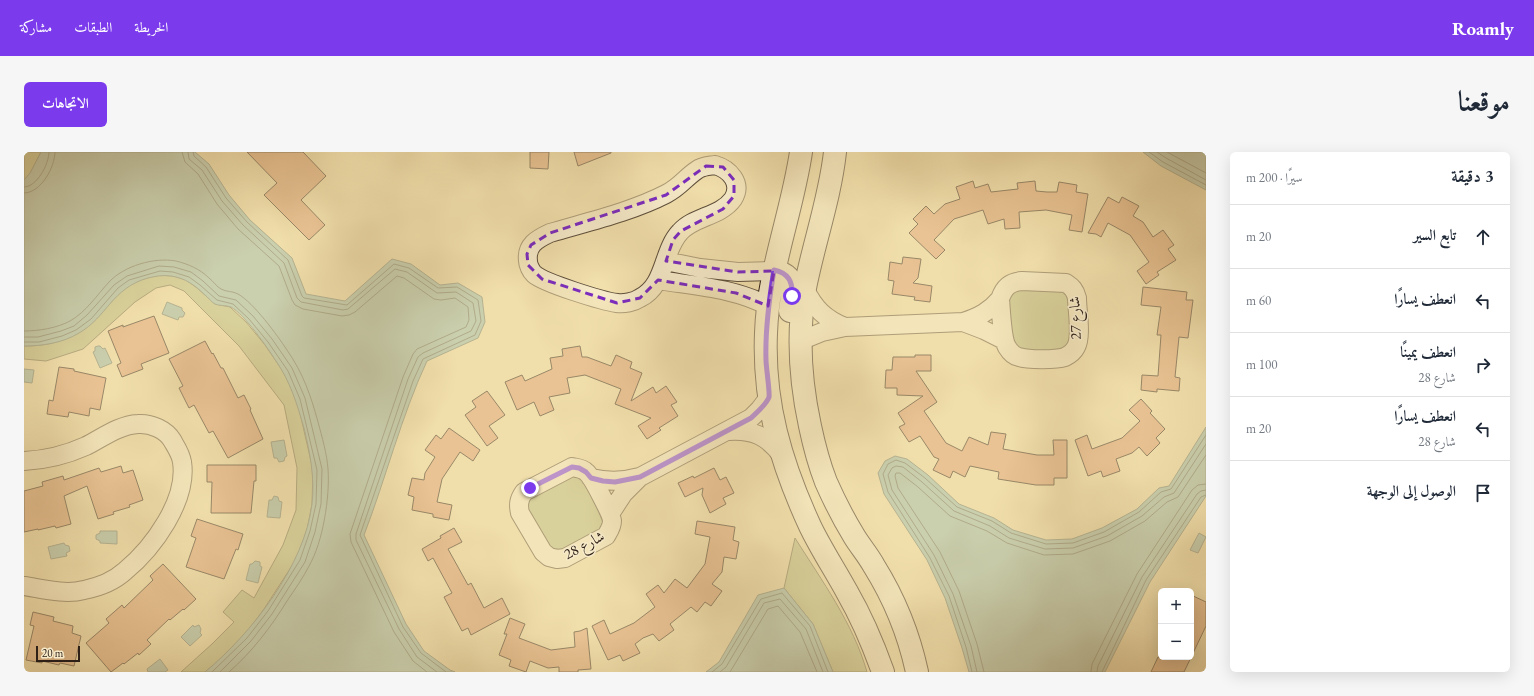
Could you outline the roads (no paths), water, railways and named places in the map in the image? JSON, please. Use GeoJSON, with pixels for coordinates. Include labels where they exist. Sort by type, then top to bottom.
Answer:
{"type":"FeatureCollection","features":[{"type":"Feature","properties":{"kind":"street"},"geometry":{"type":"LineString","coordinates":[[800,152],[796,183],[774,270],[768,306],[766,360],[769,397],[776,437],[795,492],[810,526],[869,634],[883,672]]}},
{"type":"Feature","properties":{"kind":"street"},"geometry":{"type":"LineString","coordinates":[[835,152],[823,216],[805,289],[800,350],[803,386],[815,449],[825,479],[838,508],[854,536],[874,565],[891,596],[905,629],[917,672]]}},
{"type":"Feature","properties":{"kind":"street"},"geometry":{"type":"LineString","coordinates":[[715,165],[723,167],[730,172],[734,180],[736,188],[734,196],[723,209],[691,224],[681,231],[673,240],[658,280],[650,291],[640,298],[629,302],[617,303],[556,285],[542,279],[534,274],[528,265],[527,254],[531,245],[540,237],[550,232],[610,215],[666,195],[683,183],[698,169],[715,165]]}},
{"type":"Feature","properties":{"kind":"street"},"geometry":{"type":"LineString","coordinates":[[666,261],[700,268],[738,272],[774,270],[781,272],[787,276],[791,282],[792,289],[789,318],[790,332],[792,341],[800,350]]}},
{"type":"Feature","properties":{"kind":"street"},"geometry":{"type":"LineString","coordinates":[[658,280],[736,293],[758,300],[768,306]]}},
{"type":"Feature","properties":{"kind":"street","name":"شارع 27"},"geometry":{"type":"LineString","coordinates":[[800,350],[822,332],[845,327],[963,322],[980,316],[994,306],[1008,286],[1015,282],[1022,281],[1066,283],[1071,286],[1077,298],[1079,339],[1077,346],[1072,353],[1065,357],[1025,359],[1017,357],[1011,352],[1006,346],[1004,340],[963,322]]}},
{"type":"Feature","properties":{"kind":"street","name":"شارع 27"},"geometry":{"type":"LineString","coordinates":[[805,289],[811,302],[820,313],[832,322],[845,327]]}},
{"type":"Feature","properties":{"kind":"street"},"geometry":{"type":"LineString","coordinates":[[1000,299],[1004,340]]}},
{"type":"Feature","properties":{"kind":"street","name":"شارع 28"},"geometry":{"type":"LineString","coordinates":[[591,478],[615,482],[640,477],[751,418],[769,397]]}},
{"type":"Feature","properties":{"kind":"street"},"geometry":{"type":"LineString","coordinates":[[24,461],[39,460],[62,455],[85,446],[123,427],[139,424],[155,427],[169,435],[177,448],[182,462],[183,479],[180,493],[174,508],[160,532],[125,572],[105,584],[83,590],[59,592],[24,586]]}},
{"type":"Feature","properties":{"kind":"street","name":"شارع 28"},"geometry":{"type":"LineString","coordinates":[[728,431],[740,430],[765,438],[775,446],[782,456]]}},
{"type":"Feature","properties":{"kind":"street","name":"شارع 28"},"geometry":{"type":"LineString","coordinates":[[572,467],[579,468],[586,472],[591,478],[610,514],[612,522],[611,529],[606,536],[565,558],[557,559],[549,557],[543,552],[520,513],[518,506],[520,498],[524,492],[572,467]]}},
{"type":"Feature","properties":{"kind":"street","name":"شارع 28"},"geometry":{"type":"LineString","coordinates":[[610,514],[623,494],[640,477]]}},
{"type":"Feature","properties":{"kind":"street"},"geometry":{"type":"LineString","coordinates":[[891,596],[903,613],[923,649],[932,672]]}},
{"type":"Feature","properties":{"kind":"street"},"geometry":{"type":"LineString","coordinates":[[923,649],[927,672]]}},
{"type":"Feature","properties":{"kind":"water"},"geometry":{"type":"Polygon","coordinates":[[[41,152],[195,152],[209,164],[229,195],[250,220],[292,258],[306,294],[345,301],[392,259],[411,264],[440,285],[458,283],[482,297],[485,322],[478,338],[427,361],[401,426],[364,535],[406,624],[424,651],[455,672],[205,672],[223,656],[257,618],[273,597],[299,551],[307,527],[313,494],[308,447],[299,410],[293,393],[281,369],[243,317],[231,307],[215,304],[194,285],[176,277],[156,276],[136,283],[118,296],[89,326],[73,336],[52,343],[24,346],[24,180],[30,173],[41,152]]]}},
{"type":"Feature","properties":{"kind":"water"},"geometry":{"type":"Polygon","coordinates":[[[1143,152],[1206,152],[1206,190],[1161,166],[1143,152]]]}},
{"type":"Feature","properties":{"kind":"water"},"geometry":{"type":"Polygon","coordinates":[[[167,302],[182,308],[185,313],[183,317],[179,317],[178,320],[162,314],[167,302]]]}},
{"type":"Feature","properties":{"kind":"water"},"geometry":{"type":"Polygon","coordinates":[[[98,346],[103,349],[105,348],[112,363],[100,368],[93,352],[95,351],[95,347],[98,346]]]}},
{"type":"Feature","properties":{"kind":"water"},"geometry":{"type":"Polygon","coordinates":[[[24,369],[34,370],[32,383],[24,382],[24,369]]]}},
{"type":"Feature","properties":{"kind":"water"},"geometry":{"type":"Polygon","coordinates":[[[1206,427],[1206,496],[1150,582],[1105,672],[969,672],[945,598],[927,560],[884,494],[878,473],[885,461],[895,456],[907,459],[928,475],[959,504],[994,518],[1013,530],[1046,540],[1072,539],[1102,528],[1137,509],[1159,488],[1169,486],[1206,427]]]}},
{"type":"Feature","properties":{"kind":"water"},"geometry":{"type":"Polygon","coordinates":[[[284,440],[287,456],[285,457],[284,461],[279,462],[277,458],[274,458],[271,442],[284,440]]]}},
{"type":"Feature","properties":{"kind":"water"},"geometry":{"type":"Polygon","coordinates":[[[274,496],[278,497],[279,501],[282,502],[280,518],[267,517],[269,500],[272,500],[274,496]]]}},
{"type":"Feature","properties":{"kind":"water"},"geometry":{"type":"Polygon","coordinates":[[[100,531],[117,531],[117,544],[100,543],[100,541],[96,539],[96,535],[100,533],[100,531]]]}},
{"type":"Feature","properties":{"kind":"water"},"geometry":{"type":"Polygon","coordinates":[[[1199,533],[1206,537],[1198,553],[1190,550],[1199,533]]]}},
{"type":"Feature","properties":{"kind":"water"},"geometry":{"type":"Polygon","coordinates":[[[64,543],[65,545],[69,546],[70,551],[66,553],[67,556],[51,559],[48,547],[64,543]]]}},
{"type":"Feature","properties":{"kind":"water"},"geometry":{"type":"Polygon","coordinates":[[[255,561],[260,562],[260,566],[262,567],[258,583],[246,580],[250,564],[255,561]]]}},
{"type":"Feature","properties":{"kind":"water"},"geometry":{"type":"Polygon","coordinates":[[[784,588],[813,624],[833,672],[706,672],[719,662],[758,595],[784,588]]]}},
{"type":"Feature","properties":{"kind":"water"},"geometry":{"type":"Polygon","coordinates":[[[193,625],[194,627],[199,625],[201,629],[200,633],[202,635],[190,646],[181,637],[193,625]]]}},
{"type":"Feature","properties":{"kind":"water"},"geometry":{"type":"Polygon","coordinates":[[[160,659],[168,670],[165,672],[148,672],[147,669],[160,659]]]}}]}
